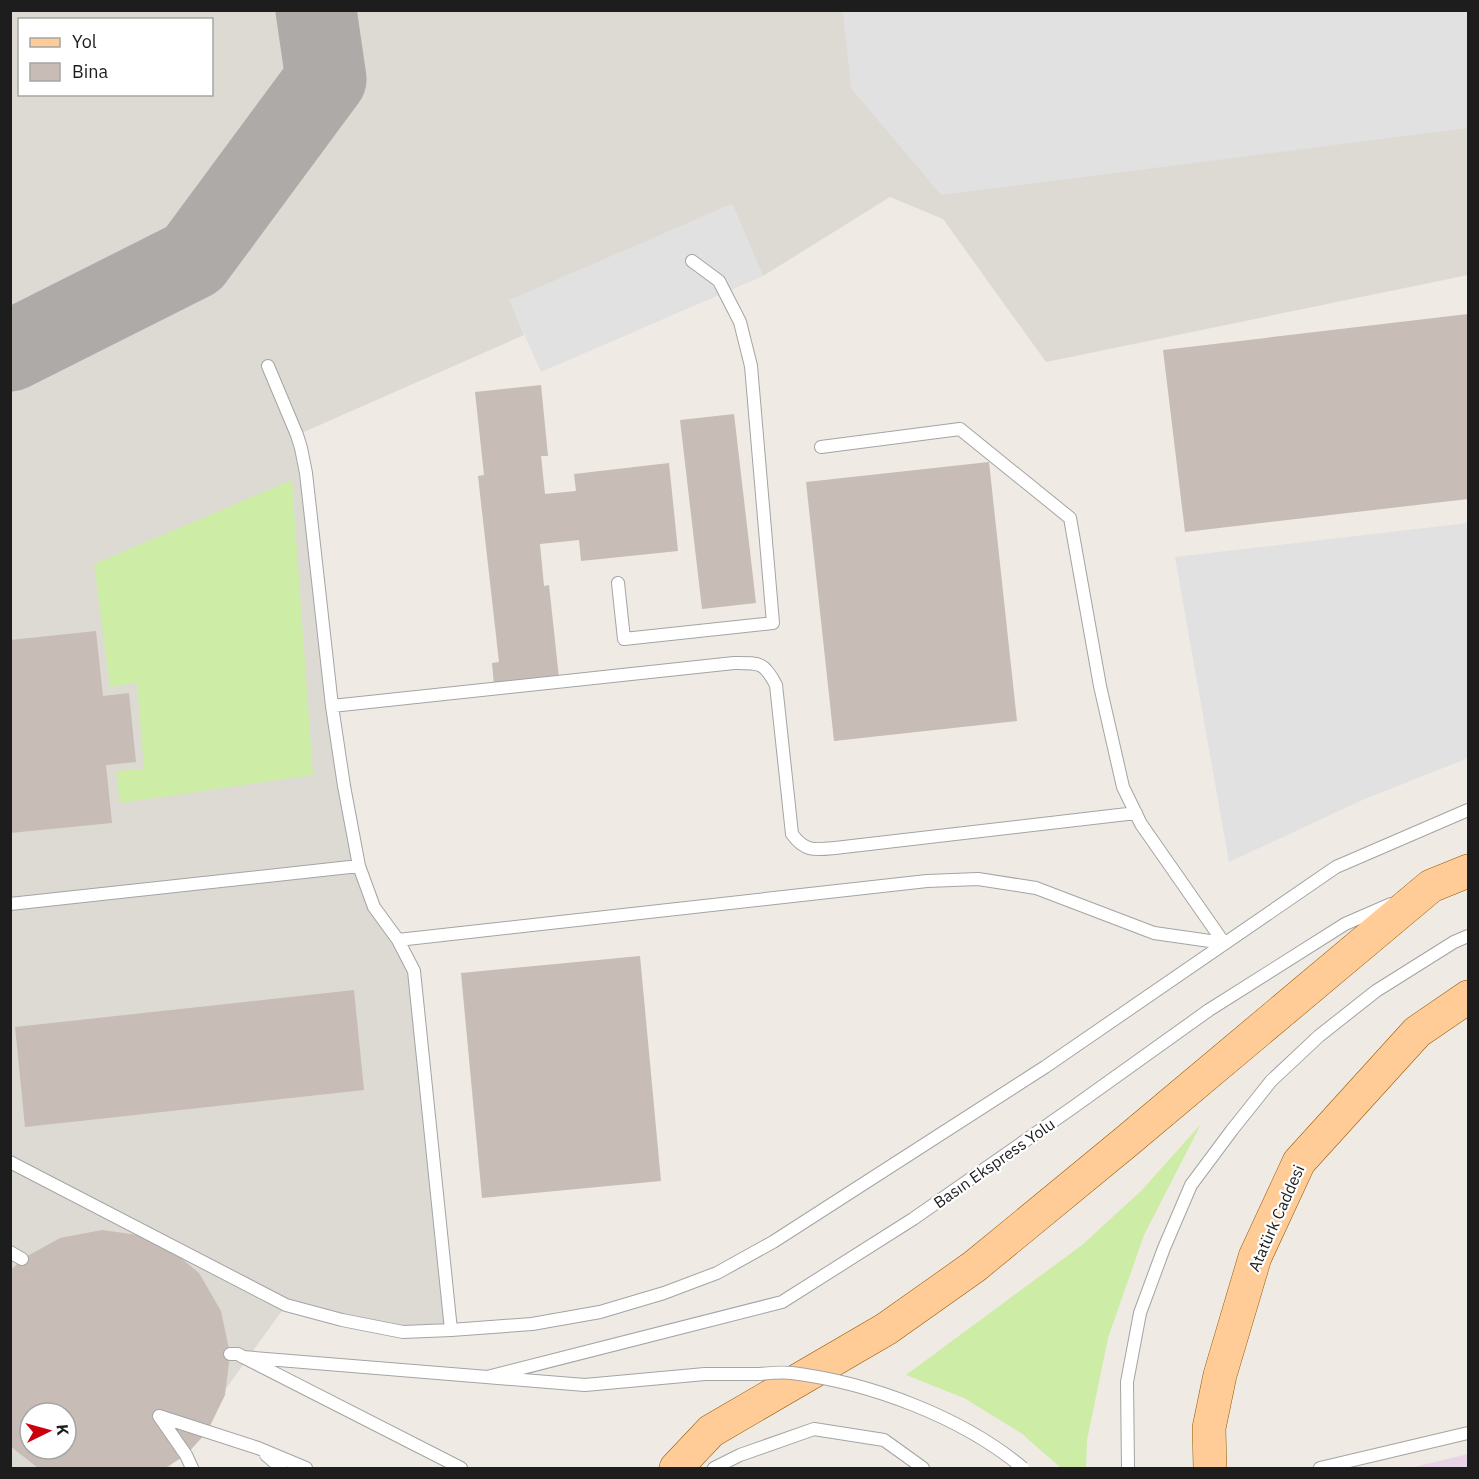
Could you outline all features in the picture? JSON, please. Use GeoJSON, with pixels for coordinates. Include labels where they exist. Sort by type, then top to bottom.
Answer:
{"type":"FeatureCollection","features":[{"type":"Feature","properties":{"kind":"main road","name":"Basın Ekspress Yolu"},"geometry":{"type":"LineString","coordinates":[[1431,886],[1468,871]]}},
{"type":"Feature","properties":{"kind":"main road"},"geometry":{"type":"LineString","coordinates":[[676,1468],[711,1431],[886,1329],[975,1266],[1127,1142],[1431,886]]}},
{"type":"Feature","properties":{"kind":"main road","name":"Atatürk Caddesi"},"geometry":{"type":"LineString","coordinates":[[1210,1468],[1209,1428],[1220,1375],[1255,1257],[1299,1162],[1417,1032],[1468,997]]}},
{"type":"Feature","properties":{"kind":"lane"},"geometry":{"type":"LineString","coordinates":[[618,583],[624,639],[773,623],[751,366],[740,322],[719,281],[692,261]]}},
{"type":"Feature","properties":{"kind":"lane"},"geometry":{"type":"LineString","coordinates":[[268,366],[301,447],[306,473],[332,706],[359,866],[374,907],[398,940],[414,971],[451,1330]]}},
{"type":"Feature","properties":{"kind":"lane"},"geometry":{"type":"LineString","coordinates":[[821,447],[960,429],[1070,518],[1100,686],[1123,787],[1148,833],[1224,943]]}},
{"type":"Feature","properties":{"kind":"lane"},"geometry":{"type":"LineString","coordinates":[[332,706],[734,663],[755,663],[768,670],[776,685],[792,834],[800,844],[815,850],[1136,813]]}},
{"type":"Feature","properties":{"kind":"lane"},"geometry":{"type":"LineString","coordinates":[[10,1162],[286,1305],[342,1320],[403,1332],[532,1324],[600,1312],[664,1293],[717,1273],[773,1242],[1045,1067],[1336,867],[1468,810]]}},
{"type":"Feature","properties":{"kind":"lane"},"geometry":{"type":"LineString","coordinates":[[10,904],[359,866]]}},
{"type":"Feature","properties":{"kind":"lane"},"geometry":{"type":"LineString","coordinates":[[398,940],[927,880],[978,879],[1036,888],[1154,933],[1224,943]]}},
{"type":"Feature","properties":{"kind":"lane","name":"Basın Ekspress Yolu"},"geometry":{"type":"LineString","coordinates":[[487,1377],[782,1302],[922,1213],[1209,1010],[1345,924],[1431,886]]}},
{"type":"Feature","properties":{"kind":"lane"},"geometry":{"type":"LineString","coordinates":[[1128,1468],[1127,1382],[1140,1313],[1191,1185],[1271,1081],[1319,1036],[1376,991],[1454,942],[1468,936]]}},
{"type":"Feature","properties":{"kind":"lane"},"geometry":{"type":"LineString","coordinates":[[10,1252],[22,1258]]}},
{"type":"Feature","properties":{"kind":"lane"},"geometry":{"type":"LineString","coordinates":[[230,1354],[238,1354],[461,1468]]}},
{"type":"Feature","properties":{"kind":"lane"},"geometry":{"type":"LineString","coordinates":[[243,1357],[585,1385],[705,1374],[790,1373],[848,1383],[904,1402],[961,1426],[1005,1453],[1023,1468]]}},
{"type":"Feature","properties":{"kind":"lane"},"geometry":{"type":"LineString","coordinates":[[192,1468],[186,1455],[159,1416],[258,1448],[306,1468]]}},
{"type":"Feature","properties":{"kind":"lane"},"geometry":{"type":"LineString","coordinates":[[714,1468],[740,1455],[814,1429],[884,1440],[923,1468]]}},
{"type":"Feature","properties":{"kind":"lane"},"geometry":{"type":"LineString","coordinates":[[1320,1468],[1468,1433]]}},
{"type":"Feature","properties":{"kind":"lane"},"geometry":{"type":"LineString","coordinates":[[258,1448],[281,1468]]}},
{"type":"Feature","properties":{"kind":"shaded area"},"geometry":{"type":"Polygon","coordinates":[[[10,11],[1468,11],[1468,275],[1046,362],[943,219],[890,197],[763,276],[732,204],[510,301],[524,335],[297,435],[359,866],[414,971],[451,1330],[403,1332],[286,1305],[169,1468],[11,1468],[10,11]]]}},
{"type":"Feature","properties":{"kind":"shaded area"},"geometry":{"type":"Polygon","coordinates":[[[843,11],[1468,11],[1468,128],[941,195],[851,88],[843,11]]]}},
{"type":"Feature","properties":{"kind":"shaded area"},"geometry":{"type":"Polygon","coordinates":[[[732,204],[763,276],[541,372],[509,300],[732,204]]]}},
{"type":"Feature","properties":{"kind":"shaded area"},"geometry":{"type":"Polygon","coordinates":[[[1468,523],[1468,758],[1360,801],[1229,862],[1175,557],[1468,523]]]}},
{"type":"Feature","properties":{"kind":"shaded area"},"geometry":{"type":"Polygon","coordinates":[[[1468,1454],[1468,1468],[1410,1468],[1468,1454]]]}},
{"type":"Feature","properties":{"kind":"green space"},"geometry":{"type":"Polygon","coordinates":[[[292,480],[313,775],[120,803],[116,771],[144,769],[137,683],[110,687],[94,564],[292,480]]]}},
{"type":"Feature","properties":{"kind":"green space"},"geometry":{"type":"Polygon","coordinates":[[[1201,1124],[1144,1235],[1108,1338],[1087,1440],[1086,1468],[1061,1468],[1021,1433],[964,1398],[906,1375],[1082,1245],[1141,1191],[1201,1124]]]}},
{"type":"Feature","properties":{"kind":"building"},"geometry":{"type":"Polygon","coordinates":[[[1468,314],[1468,499],[1185,532],[1163,350],[1468,314]]]}},
{"type":"Feature","properties":{"kind":"building"},"geometry":{"type":"Polygon","coordinates":[[[541,385],[548,456],[541,456],[545,494],[576,491],[574,474],[669,463],[678,551],[581,561],[579,540],[540,544],[544,586],[549,585],[559,678],[494,685],[492,663],[499,662],[478,476],[484,475],[475,392],[541,385]]]}},
{"type":"Feature","properties":{"kind":"building"},"geometry":{"type":"Polygon","coordinates":[[[734,414],[756,603],[702,609],[680,420],[734,414]]]}},
{"type":"Feature","properties":{"kind":"building"},"geometry":{"type":"Polygon","coordinates":[[[989,462],[1017,721],[834,741],[806,482],[989,462]]]}},
{"type":"Feature","properties":{"kind":"building"},"geometry":{"type":"Polygon","coordinates":[[[96,631],[103,696],[129,693],[136,762],[106,765],[112,823],[10,833],[10,640],[96,631]]]}},
{"type":"Feature","properties":{"kind":"building"},"geometry":{"type":"Polygon","coordinates":[[[640,956],[661,1181],[482,1198],[461,973],[640,956]]]}},
{"type":"Feature","properties":{"kind":"building"},"geometry":{"type":"Polygon","coordinates":[[[354,990],[364,1090],[25,1127],[15,1027],[354,990]]]}},
{"type":"Feature","properties":{"kind":"building"},"geometry":{"type":"Polygon","coordinates":[[[102,1230],[138,1235],[171,1250],[199,1273],[221,1311],[230,1354],[225,1395],[207,1432],[186,1455],[165,1468],[38,1468],[29,1461],[78,1461],[78,1401],[18,1401],[18,1452],[10,1446],[10,1271],[22,1259],[60,1238],[102,1230]]]}},
{"type":"Feature","properties":{"kind":"taxiway"},"geometry":{"type":"LineString","coordinates":[[10,351],[193,259],[326,79],[316,10]]}}]}
